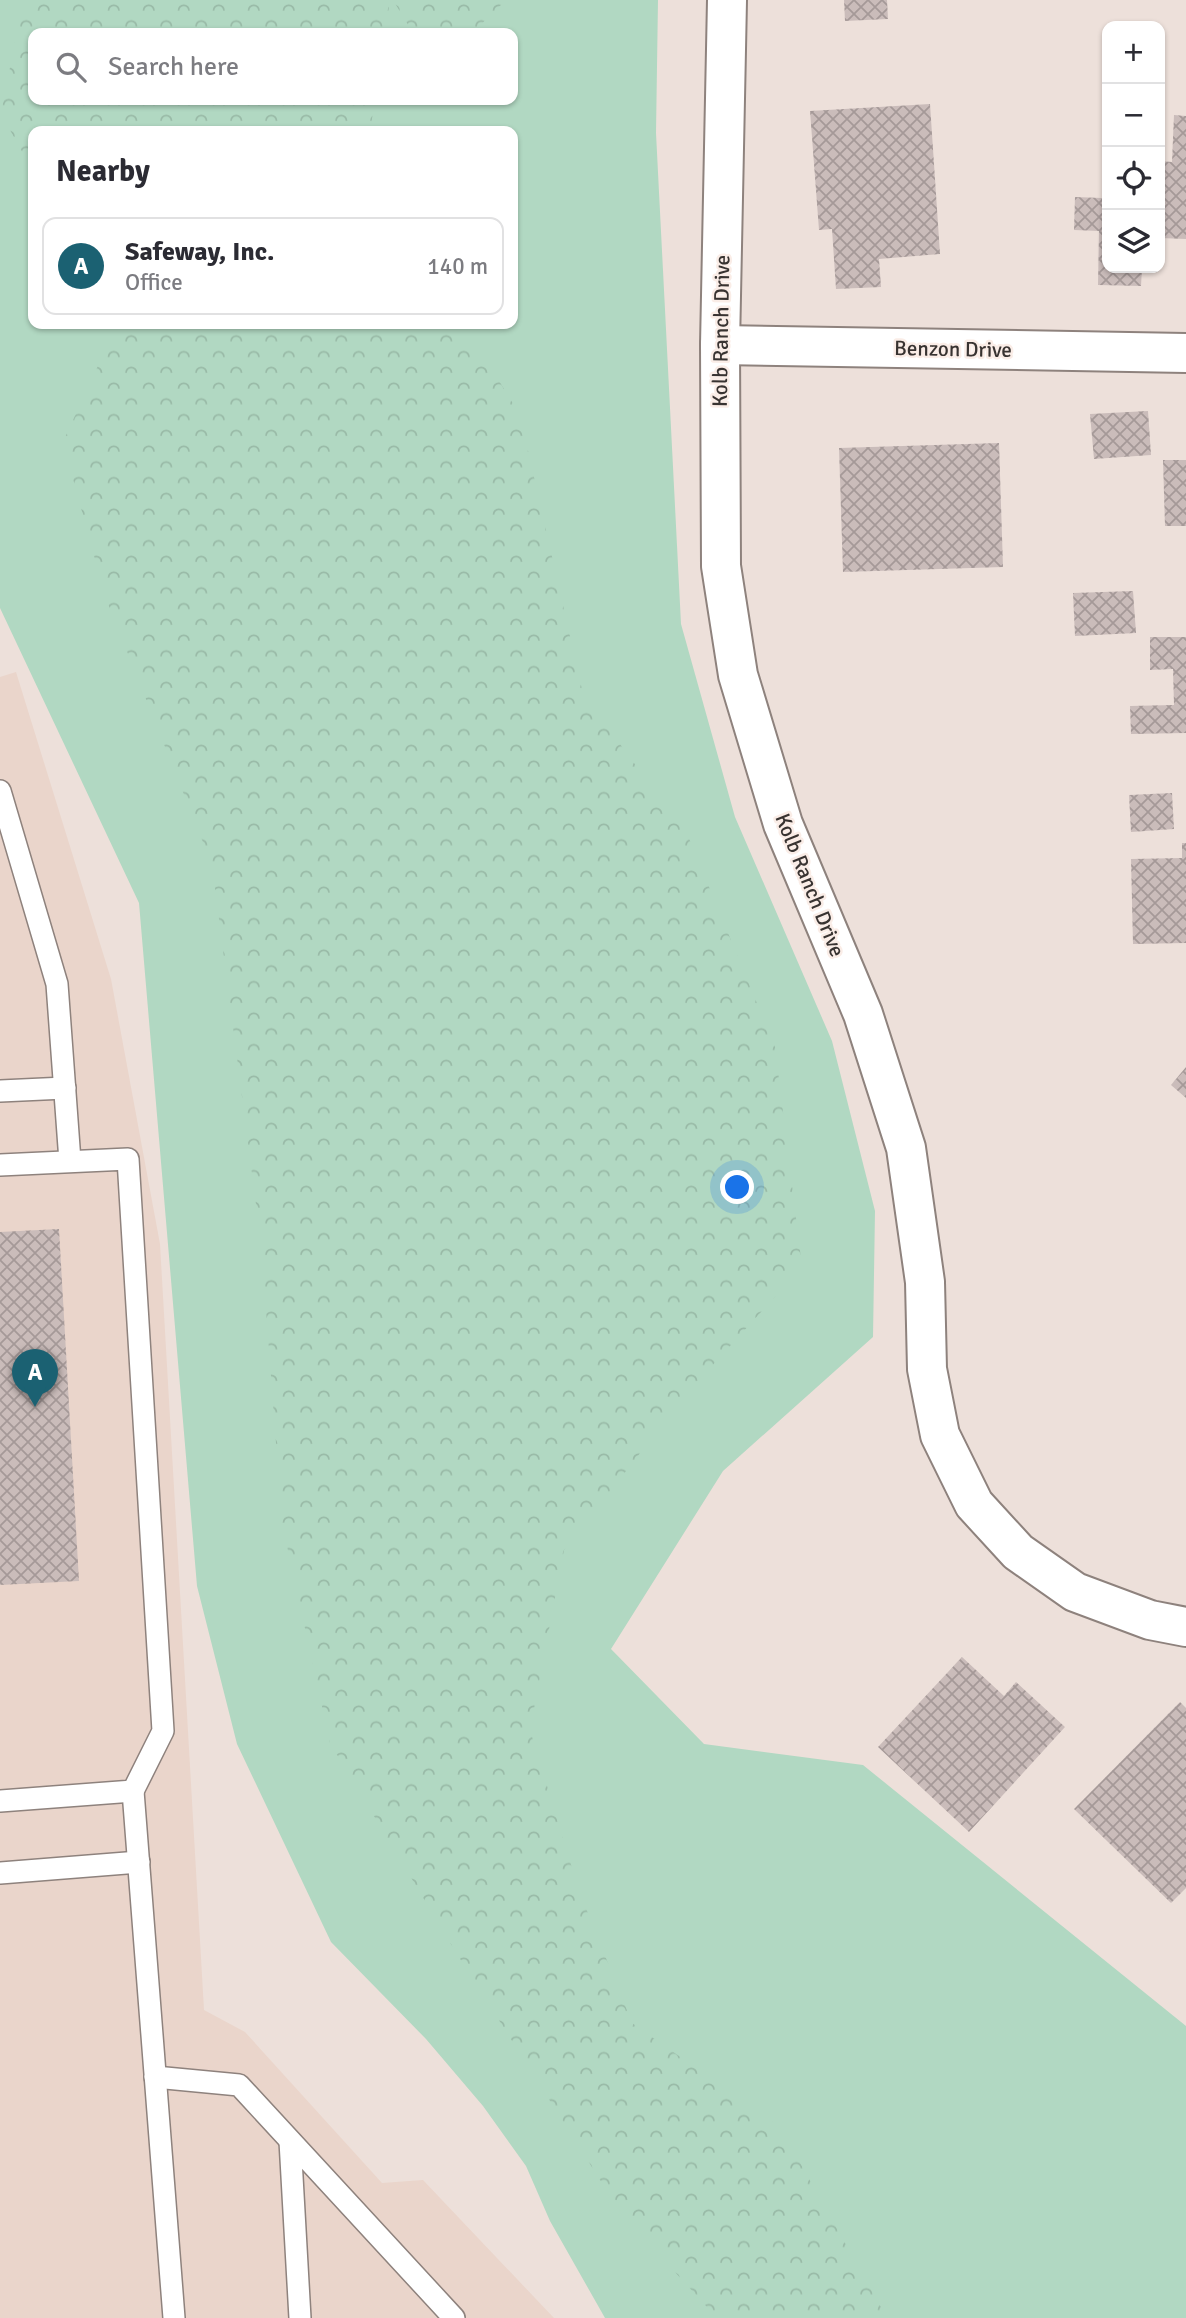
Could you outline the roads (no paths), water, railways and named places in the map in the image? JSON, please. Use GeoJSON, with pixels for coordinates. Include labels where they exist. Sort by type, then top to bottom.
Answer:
{"type":"FeatureCollection","features":[{"type":"Feature","properties":{"kind":"street","name":"Kolb Ranch Drive"},"geometry":{"type":"LineString","coordinates":[[727,0],[720,345],[720,566],[738,675],[782,824],[863,1014],[906,1148],[925,1282],[928,1369],[940,1435],[974,1504],[1018,1552],[1075,1592],[1150,1620],[1186,1627]]}},
{"type":"Feature","properties":{"kind":"street","name":"Benzon Drive"},"geometry":{"type":"LineString","coordinates":[[720,345],[1186,353]]}},
{"type":"Feature","properties":{"kind":"lane"},"geometry":{"type":"LineString","coordinates":[[0,791],[57,984],[70,1161]]}},
{"type":"Feature","properties":{"kind":"lane"},"geometry":{"type":"LineString","coordinates":[[0,1091],[65,1088]]}},
{"type":"Feature","properties":{"kind":"lane"},"geometry":{"type":"LineString","coordinates":[[0,1165],[128,1159],[163,1731],[134,1790],[174,2318]]}},
{"type":"Feature","properties":{"kind":"lane"},"geometry":{"type":"LineString","coordinates":[[0,1801],[134,1790]]}},
{"type":"Feature","properties":{"kind":"lane"},"geometry":{"type":"LineString","coordinates":[[0,1873],[139,1862]]}},
{"type":"Feature","properties":{"kind":"lane"},"geometry":{"type":"LineString","coordinates":[[155,2077],[239,2085],[454,2318]]}},
{"type":"Feature","properties":{"kind":"lane"},"geometry":{"type":"LineString","coordinates":[[290,2141],[300,2318]]}},
{"type":"Feature","properties":{"kind":"place","name":"Safeway, Inc."},"geometry":{"type":"Point","coordinates":[35,1407]}}]}
